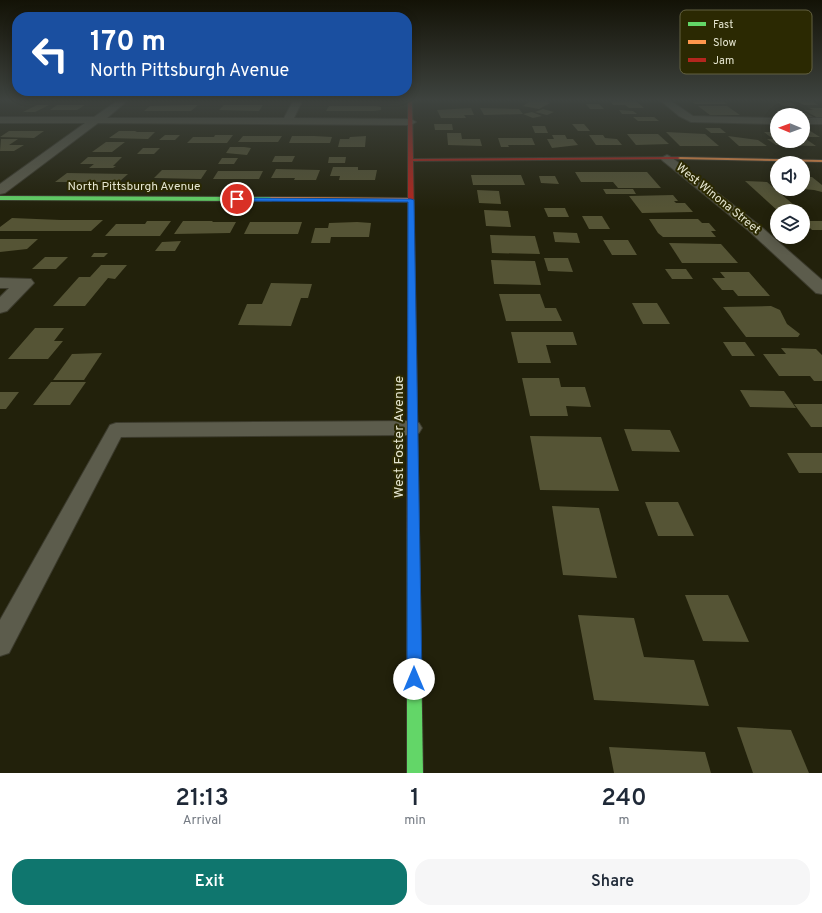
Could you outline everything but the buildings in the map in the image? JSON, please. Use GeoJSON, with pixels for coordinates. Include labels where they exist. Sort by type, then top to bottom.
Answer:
{"type":"FeatureCollection","features":[{"type":"Feature","properties":{"kind":"street"},"geometry":{"type":"LineString","coordinates":[[0,190],[74,137]]}},
{"type":"Feature","properties":{"kind":"street","name":"West Foster Avenue"},"geometry":{"type":"LineString","coordinates":[[411,137],[415,773]]}},
{"type":"Feature","properties":{"kind":"street"},"geometry":{"type":"LineString","coordinates":[[411,160],[667,158],[822,160]]}},
{"type":"Feature","properties":{"kind":"street","name":"West Winona Street"},"geometry":{"type":"LineString","coordinates":[[667,158],[754,228],[822,289]]}},
{"type":"Feature","properties":{"kind":"street","name":"North Pittsburgh Avenue"},"geometry":{"type":"LineString","coordinates":[[0,198],[411,200]]}},
{"type":"Feature","properties":{"kind":"street"},"geometry":{"type":"LineString","coordinates":[[0,283],[25,283],[0,307]]}},
{"type":"Feature","properties":{"kind":"lane"},"geometry":{"type":"LineString","coordinates":[[0,644],[116,430],[413,428]]}},
{"type":"Feature","properties":{"kind":"traffic: fast"},"geometry":{"type":"LineString","coordinates":[[0,198],[271,199]]}},
{"type":"Feature","properties":{"kind":"traffic: fast"},"geometry":{"type":"LineString","coordinates":[[413,531],[415,773]]}},
{"type":"Feature","properties":{"kind":"traffic: slow"},"geometry":{"type":"LineString","coordinates":[[678,158],[822,161]]}},
{"type":"Feature","properties":{"kind":"traffic: slow"},"geometry":{"type":"LineString","coordinates":[[271,199],[411,200]]}},
{"type":"Feature","properties":{"kind":"traffic: slow"},"geometry":{"type":"LineString","coordinates":[[412,334],[413,531]]}},
{"type":"Feature","properties":{"kind":"traffic: jam"},"geometry":{"type":"LineString","coordinates":[[410,137],[412,334]]}},
{"type":"Feature","properties":{"kind":"traffic: jam"},"geometry":{"type":"LineString","coordinates":[[411,160],[678,158]]}},
{"type":"Feature","properties":{"kind":"route"},"geometry":{"type":"LineString","coordinates":[[237,199],[411,200],[414,679]]}}]}
